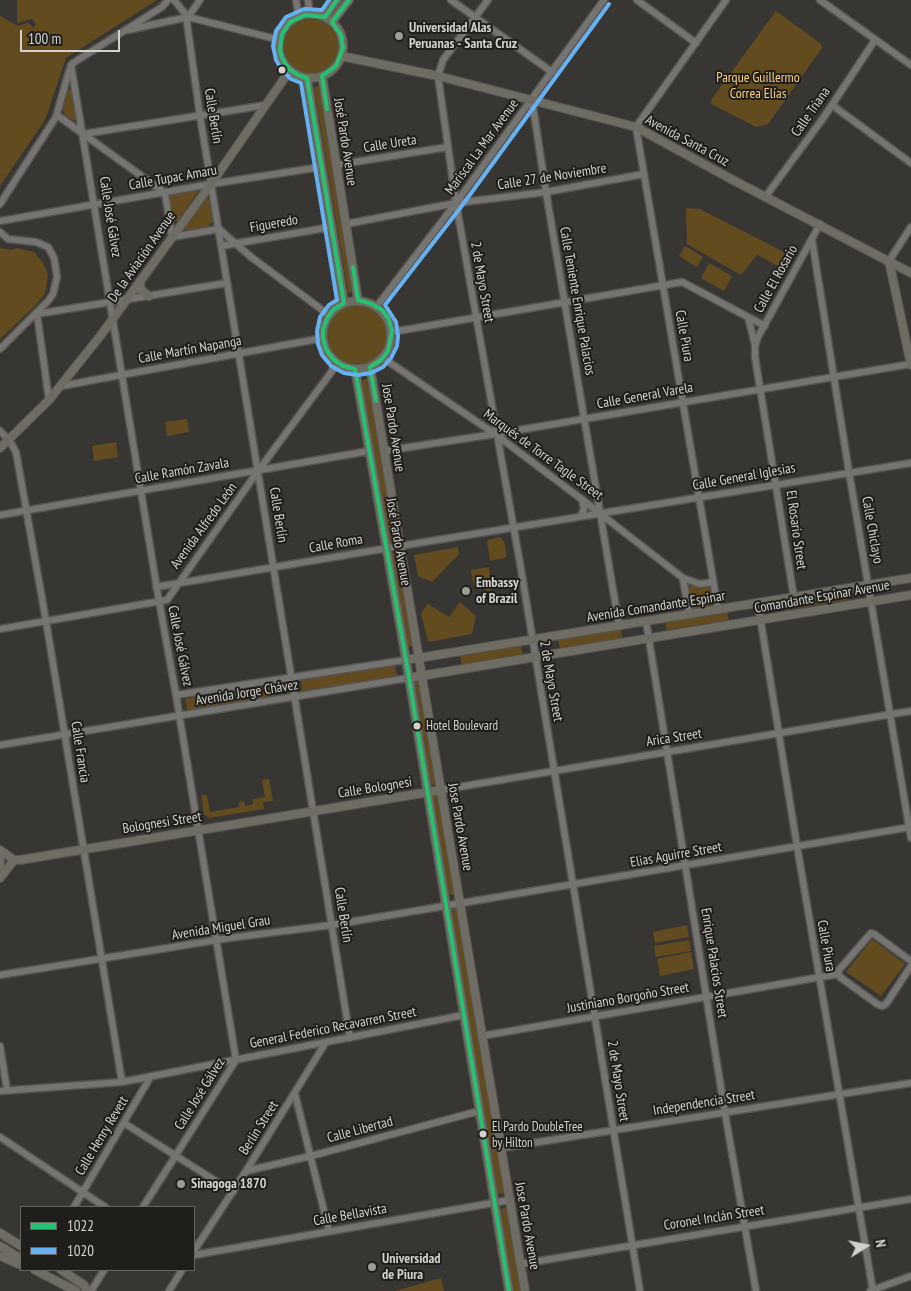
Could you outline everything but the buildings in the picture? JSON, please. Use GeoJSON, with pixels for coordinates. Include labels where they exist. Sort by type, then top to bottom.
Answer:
{"type":"FeatureCollection","features":[{"type":"Feature","properties":{"kind":"main road"},"geometry":{"type":"LineString","coordinates":[[325,17],[337,0]]}},
{"type":"Feature","properties":{"kind":"main road"},"geometry":{"type":"LineString","coordinates":[[332,22],[349,0]]}},
{"type":"Feature","properties":{"kind":"main road"},"geometry":{"type":"LineString","coordinates":[[310,14],[325,17],[332,22],[342,38],[343,48],[334,68],[322,76],[307,78],[290,70],[282,58],[280,40],[285,28],[299,17],[310,14]]}},
{"type":"Feature","properties":{"kind":"main road","name":"Avenida Santa Cruz"},"geometry":{"type":"LineString","coordinates":[[341,56],[438,76],[636,127],[911,273]]}},
{"type":"Feature","properties":{"kind":"main road","name":"De la Aviación Avenue"},"geometry":{"type":"LineString","coordinates":[[0,448],[49,400],[113,319],[211,184],[290,70]]}},
{"type":"Feature","properties":{"kind":"main road","name":"José Pardo Avenue"},"geometry":{"type":"LineString","coordinates":[[322,76],[358,300]]}},
{"type":"Feature","properties":{"kind":"main road","name":"José Pardo Avenue"},"geometry":{"type":"LineString","coordinates":[[307,78],[344,303]]}},
{"type":"Feature","properties":{"kind":"main road"},"geometry":{"type":"LineString","coordinates":[[888,260],[911,365]]}},
{"type":"Feature","properties":{"kind":"main road"},"geometry":{"type":"LineString","coordinates":[[140,281],[140,290],[149,296]]}},
{"type":"Feature","properties":{"kind":"main road"},"geometry":{"type":"LineString","coordinates":[[358,300],[377,306],[388,318],[392,332],[391,344],[383,358],[370,367],[355,369],[338,363],[327,352],[323,338],[324,326],[329,315],[344,303],[358,300]]}},
{"type":"Feature","properties":{"kind":"main road","name":"Jose Pardo Avenue"},"geometry":{"type":"LineString","coordinates":[[370,367],[525,1291]]}},
{"type":"Feature","properties":{"kind":"main road","name":"José Pardo Avenue"},"geometry":{"type":"LineString","coordinates":[[355,369],[406,660]]}},
{"type":"Feature","properties":{"kind":"main road","name":"Avenida Comandante Espinar"},"geometry":{"type":"LineString","coordinates":[[406,660],[911,578]]}},
{"type":"Feature","properties":{"kind":"main road","name":"Comandante Espinar Avenue"},"geometry":{"type":"LineString","coordinates":[[648,639],[911,595]]}},
{"type":"Feature","properties":{"kind":"main road"},"geometry":{"type":"LineString","coordinates":[[408,678],[648,639]]}},
{"type":"Feature","properties":{"kind":"main road","name":"Jose Pardo Avenue"},"geometry":{"type":"LineString","coordinates":[[406,660],[426,792],[509,1291]]}},
{"type":"Feature","properties":{"kind":"main road","name":"Calle Bolognesi"},"geometry":{"type":"LineString","coordinates":[[313,810],[441,790]]}},
{"type":"Feature","properties":{"kind":"main road","name":"Bolognesi Street"},"geometry":{"type":"LineString","coordinates":[[14,860],[313,810]]}},
{"type":"Feature","properties":{"kind":"main road"},"geometry":{"type":"LineString","coordinates":[[0,850],[14,860],[0,877]]}},
{"type":"Feature","properties":{"kind":"main road"},"geometry":{"type":"LineString","coordinates":[[0,859],[0,877]]}},
{"type":"Feature","properties":{"kind":"main road"},"geometry":{"type":"LineString","coordinates":[[0,1234],[20,1245]]}},
{"type":"Feature","properties":{"kind":"main road"},"geometry":{"type":"LineString","coordinates":[[0,1246],[20,1257]]}},
{"type":"Feature","properties":{"kind":"main road"},"geometry":{"type":"LineString","coordinates":[[0,1256],[20,1265]]}},
{"type":"Feature","properties":{"kind":"main road"},"geometry":{"type":"LineString","coordinates":[[37,1271],[76,1291]]}},
{"type":"Feature","properties":{"kind":"main road"},"geometry":{"type":"LineString","coordinates":[[63,1271],[84,1285],[87,1291]]}},
{"type":"Feature","properties":{"kind":"street"},"geometry":{"type":"LineString","coordinates":[[0,204],[57,115],[72,65],[162,7],[168,0]]}},
{"type":"Feature","properties":{"kind":"street"},"geometry":{"type":"LineString","coordinates":[[174,0],[188,17]]}},
{"type":"Feature","properties":{"kind":"street"},"geometry":{"type":"LineString","coordinates":[[188,17],[200,0]]}},
{"type":"Feature","properties":{"kind":"street"},"geometry":{"type":"LineString","coordinates":[[296,0],[299,17]]}},
{"type":"Feature","properties":{"kind":"street"},"geometry":{"type":"LineString","coordinates":[[308,0],[310,14]]}},
{"type":"Feature","properties":{"kind":"street"},"geometry":{"type":"LineString","coordinates":[[451,0],[552,72]]}},
{"type":"Feature","properties":{"kind":"street"},"geometry":{"type":"LineString","coordinates":[[438,76],[443,60],[488,0]]}},
{"type":"Feature","properties":{"kind":"street","name":"Mariscal La Mar Avenue"},"geometry":{"type":"LineString","coordinates":[[377,306],[456,204],[604,0]]}},
{"type":"Feature","properties":{"kind":"street"},"geometry":{"type":"LineString","coordinates":[[638,0],[696,43]]}},
{"type":"Feature","properties":{"kind":"street"},"geometry":{"type":"LineString","coordinates":[[636,127],[726,0]]}},
{"type":"Feature","properties":{"kind":"street"},"geometry":{"type":"LineString","coordinates":[[820,0],[911,65]]}},
{"type":"Feature","properties":{"kind":"street"},"geometry":{"type":"LineString","coordinates":[[122,31],[188,17],[280,40]]}},
{"type":"Feature","properties":{"kind":"street","name":"Calle Berlín"},"geometry":{"type":"LineString","coordinates":[[188,17],[200,116],[350,1038]]}},
{"type":"Feature","properties":{"kind":"street","name":"Calle Triana"},"geometry":{"type":"LineString","coordinates":[[766,196],[832,105],[875,40]]}},
{"type":"Feature","properties":{"kind":"street","name":"Calle José Gálvez"},"geometry":{"type":"LineString","coordinates":[[72,65],[156,588],[180,716],[236,1060],[144,1206]]}},
{"type":"Feature","properties":{"kind":"street","name":"2 de Mayo Street"},"geometry":{"type":"LineString","coordinates":[[438,76],[456,204],[532,640],[640,1291]]}},
{"type":"Feature","properties":{"kind":"street","name":"Calle Teniente Enrique Palacios"},"geometry":{"type":"LineString","coordinates":[[532,100],[619,625]]}},
{"type":"Feature","properties":{"kind":"street"},"geometry":{"type":"LineString","coordinates":[[83,134],[266,105]]}},
{"type":"Feature","properties":{"kind":"street"},"geometry":{"type":"LineString","coordinates":[[832,105],[911,163]]}},
{"type":"Feature","properties":{"kind":"street"},"geometry":{"type":"LineString","coordinates":[[57,115],[164,193],[172,236],[219,229],[235,244],[329,315]]}},
{"type":"Feature","properties":{"kind":"street","name":"Calle Piura"},"geometry":{"type":"LineString","coordinates":[[636,127],[718,610]]}},
{"type":"Feature","properties":{"kind":"street","name":"Calle Ureta"},"geometry":{"type":"LineString","coordinates":[[336,166],[448,147]]}},
{"type":"Feature","properties":{"kind":"street","name":"Calle Tupac Amaru"},"geometry":{"type":"LineString","coordinates":[[0,221],[321,167]]}},
{"type":"Feature","properties":{"kind":"street","name":"Calle 27 de Noviembre"},"geometry":{"type":"LineString","coordinates":[[346,224],[456,204],[546,192],[644,174]]}},
{"type":"Feature","properties":{"kind":"street","name":"Calle El Rosario"},"geometry":{"type":"LineString","coordinates":[[755,346],[820,224]]}},
{"type":"Feature","properties":{"kind":"street"},"geometry":{"type":"LineString","coordinates":[[888,260],[911,227]]}},
{"type":"Feature","properties":{"kind":"street","name":"Figueredo"},"geometry":{"type":"LineString","coordinates":[[221,246],[331,228]]}},
{"type":"Feature","properties":{"kind":"street"},"geometry":{"type":"LineString","coordinates":[[0,232],[8,239],[42,244],[52,252],[56,267],[56,286],[48,302],[0,349]]}},
{"type":"Feature","properties":{"kind":"street","name":"Calle Chiclayo"},"geometry":{"type":"LineString","coordinates":[[812,240],[911,838]]}},
{"type":"Feature","properties":{"kind":"street"},"geometry":{"type":"LineString","coordinates":[[806,251],[815,256]]}},
{"type":"Feature","properties":{"kind":"street"},"geometry":{"type":"LineString","coordinates":[[392,332],[684,282],[765,326]]}},
{"type":"Feature","properties":{"kind":"street"},"geometry":{"type":"LineString","coordinates":[[37,314],[227,283]]}},
{"type":"Feature","properties":{"kind":"street"},"geometry":{"type":"LineString","coordinates":[[37,314],[49,400]]}},
{"type":"Feature","properties":{"kind":"street","name":"El Rosario Street"},"geometry":{"type":"LineString","coordinates":[[748,317],[755,346],[794,598]]}},
{"type":"Feature","properties":{"kind":"street","name":"Calle Martín Napanga"},"geometry":{"type":"LineString","coordinates":[[61,386],[239,355],[323,338]]}},
{"type":"Feature","properties":{"kind":"street","name":"Marqués de Torre Tagle Street"},"geometry":{"type":"LineString","coordinates":[[383,358],[496,434],[613,522],[683,578],[700,584],[713,582]]}},
{"type":"Feature","properties":{"kind":"street","name":"Avenida Alfredo León"},"geometry":{"type":"LineString","coordinates":[[185,579],[258,471],[338,363]]}},
{"type":"Feature","properties":{"kind":"street","name":"Calle General Varela"},"geometry":{"type":"LineString","coordinates":[[384,451],[911,365]]}},
{"type":"Feature","properties":{"kind":"street"},"geometry":{"type":"LineString","coordinates":[[485,427],[491,427],[493,422]]}},
{"type":"Feature","properties":{"kind":"street","name":"Calle Francia"},"geometry":{"type":"LineString","coordinates":[[0,431],[16,452],[46,621],[122,1082]]}},
{"type":"Feature","properties":{"kind":"street","name":"Calle Ramón Zavala"},"geometry":{"type":"LineString","coordinates":[[0,515],[369,451]]}},
{"type":"Feature","properties":{"kind":"street","name":"Calle General Iglesias"},"geometry":{"type":"LineString","coordinates":[[400,546],[911,463]]}},
{"type":"Feature","properties":{"kind":"street"},"geometry":{"type":"LineString","coordinates":[[581,516],[584,509],[582,499]]}},
{"type":"Feature","properties":{"kind":"street"},"geometry":{"type":"LineString","coordinates":[[602,526],[607,522],[613,522]]}},
{"type":"Feature","properties":{"kind":"street","name":"Calle Roma"},"geometry":{"type":"LineString","coordinates":[[156,588],[178,584],[185,579],[274,568],[400,546]]}},
{"type":"Feature","properties":{"kind":"street"},"geometry":{"type":"LineString","coordinates":[[683,578],[689,614]]}},
{"type":"Feature","properties":{"kind":"street","name":"Avenida Alfredo León"},"geometry":{"type":"LineString","coordinates":[[159,601],[167,600],[178,584]]}},
{"type":"Feature","properties":{"kind":"street"},"geometry":{"type":"LineString","coordinates":[[0,629],[159,601]]}},
{"type":"Feature","properties":{"kind":"street","name":"Calle Piura"},"geometry":{"type":"LineString","coordinates":[[758,604],[872,1291]]}},
{"type":"Feature","properties":{"kind":"street"},"geometry":{"type":"LineString","coordinates":[[646,621],[648,639]]}},
{"type":"Feature","properties":{"kind":"street","name":"Enrique Palacios Street"},"geometry":{"type":"LineString","coordinates":[[648,639],[756,1291]]}},
{"type":"Feature","properties":{"kind":"street","name":"Avenida Jorge Chávez"},"geometry":{"type":"LineString","coordinates":[[176,695],[406,660]]}},
{"type":"Feature","properties":{"kind":"street","name":"Avenida Jorge Chávez"},"geometry":{"type":"LineString","coordinates":[[0,745],[408,678]]}},
{"type":"Feature","properties":{"kind":"street","name":"Arica Street"},"geometry":{"type":"LineString","coordinates":[[441,790],[911,711]]}},
{"type":"Feature","properties":{"kind":"street","name":"Elias Aguirre Street"},"geometry":{"type":"LineString","coordinates":[[446,906],[910,827]]}},
{"type":"Feature","properties":{"kind":"street","name":"Avenida Miguel Grau"},"geometry":{"type":"LineString","coordinates":[[0,975],[446,906]]}},
{"type":"Feature","properties":{"kind":"street"},"geometry":{"type":"LineString","coordinates":[[911,961],[870,933],[839,970],[838,974],[882,1006],[886,1004],[911,966]]}},
{"type":"Feature","properties":{"kind":"street","name":"Justiniano Borgoño Street"},"geometry":{"type":"LineString","coordinates":[[482,1036],[838,974]]}},
{"type":"Feature","properties":{"kind":"street","name":"General Federico Recavarren Street"},"geometry":{"type":"LineString","coordinates":[[0,1091],[122,1082],[464,1016]]}},
{"type":"Feature","properties":{"kind":"street","name":"Berlin Street"},"geometry":{"type":"LineString","coordinates":[[195,1249],[295,1094],[326,1042]]}},
{"type":"Feature","properties":{"kind":"street"},"geometry":{"type":"LineString","coordinates":[[0,1046],[8,1090]]}},
{"type":"Feature","properties":{"kind":"street","name":"Calle Henry Revett"},"geometry":{"type":"LineString","coordinates":[[75,1206],[151,1076]]}},
{"type":"Feature","properties":{"kind":"street","name":"Independencia Street"},"geometry":{"type":"LineString","coordinates":[[501,1148],[911,1083]]}},
{"type":"Feature","properties":{"kind":"street"},"geometry":{"type":"LineString","coordinates":[[295,1094],[328,1231]]}},
{"type":"Feature","properties":{"kind":"street","name":"Calle Libertad"},"geometry":{"type":"LineString","coordinates":[[246,1171],[311,1156],[479,1111]]}},
{"type":"Feature","properties":{"kind":"street"},"geometry":{"type":"LineString","coordinates":[[124,1123],[233,1192]]}},
{"type":"Feature","properties":{"kind":"street"},"geometry":{"type":"LineString","coordinates":[[0,1137],[104,1206]]}},
{"type":"Feature","properties":{"kind":"street","name":"Coronel Inclán Street"},"geometry":{"type":"LineString","coordinates":[[521,1264],[911,1199]]}},
{"type":"Feature","properties":{"kind":"street","name":"Calle Bellavista"},"geometry":{"type":"LineString","coordinates":[[195,1255],[510,1200]]}},
{"type":"Feature","properties":{"kind":"street"},"geometry":{"type":"LineString","coordinates":[[91,1291],[103,1271]]}},
{"type":"Feature","properties":{"kind":"street"},"geometry":{"type":"LineString","coordinates":[[169,1291],[181,1271]]}},
{"type":"Feature","properties":{"kind":"street"},"geometry":{"type":"LineString","coordinates":[[872,1291],[911,1276]]}},
{"type":"Feature","properties":{"kind":"green space"},"geometry":{"type":"Polygon","coordinates":[[[17,0],[157,0],[66,58],[45,120],[0,186],[0,16],[18,26],[27,23],[33,28],[36,24],[32,19],[17,23],[17,0]]]}},
{"type":"Feature","properties":{"kind":"green space","name":"Parque Guillermo Correa Elías"},"geometry":{"type":"Polygon","coordinates":[[[776,11],[821,44],[822,48],[768,124],[756,127],[711,104],[711,100],[776,11]]]}},
{"type":"Feature","properties":{"kind":"green space"},"geometry":{"type":"Polygon","coordinates":[[[311,19],[322,21],[331,27],[337,36],[339,47],[337,58],[331,67],[322,73],[311,75],[300,73],[291,67],[285,58],[283,47],[285,36],[291,27],[300,21],[311,19]]]}},
{"type":"Feature","properties":{"kind":"green space"},"geometry":{"type":"Polygon","coordinates":[[[323,85],[357,291],[348,293],[314,87],[323,85]]]}},
{"type":"Feature","properties":{"kind":"green space"},"geometry":{"type":"Polygon","coordinates":[[[71,89],[77,119],[75,121],[66,116],[62,109],[68,91],[71,89]]]}},
{"type":"Feature","properties":{"kind":"green space"},"geometry":{"type":"Polygon","coordinates":[[[195,190],[198,192],[178,221],[174,221],[171,217],[168,198],[173,194],[195,190]]]}},
{"type":"Feature","properties":{"kind":"green space"},"geometry":{"type":"Polygon","coordinates":[[[205,196],[210,200],[213,221],[207,228],[185,230],[182,226],[205,196]]]}},
{"type":"Feature","properties":{"kind":"green space"},"geometry":{"type":"Polygon","coordinates":[[[686,208],[700,209],[786,253],[780,267],[757,255],[741,275],[687,244],[686,208]]]}},
{"type":"Feature","properties":{"kind":"green space"},"geometry":{"type":"Polygon","coordinates":[[[685,246],[703,257],[697,267],[679,256],[685,246]]]}},
{"type":"Feature","properties":{"kind":"green space"},"geometry":{"type":"Polygon","coordinates":[[[0,248],[10,250],[17,248],[34,252],[43,263],[48,274],[46,290],[43,296],[0,339],[0,248]]]}},
{"type":"Feature","properties":{"kind":"green space"},"geometry":{"type":"Polygon","coordinates":[[[709,263],[732,276],[724,291],[701,278],[709,263]]]}},
{"type":"Feature","properties":{"kind":"green space"},"geometry":{"type":"Polygon","coordinates":[[[352,304],[364,304],[380,313],[387,323],[389,335],[387,347],[380,357],[364,366],[352,366],[341,361],[332,352],[327,341],[327,329],[332,318],[341,309],[352,304]]]}},
{"type":"Feature","properties":{"kind":"green space"},"geometry":{"type":"Polygon","coordinates":[[[369,378],[415,646],[407,647],[391,556],[362,381],[369,378]]]}},
{"type":"Feature","properties":{"kind":"green space"},"geometry":{"type":"Polygon","coordinates":[[[187,419],[189,432],[167,436],[165,422],[187,419]]]}},
{"type":"Feature","properties":{"kind":"green space"},"geometry":{"type":"Polygon","coordinates":[[[116,442],[118,457],[94,461],[92,446],[116,442]]]}},
{"type":"Feature","properties":{"kind":"green space"},"geometry":{"type":"Polygon","coordinates":[[[499,537],[504,541],[507,557],[490,561],[487,541],[499,537]]]}},
{"type":"Feature","properties":{"kind":"green space"},"geometry":{"type":"Polygon","coordinates":[[[458,547],[459,554],[432,582],[418,576],[414,555],[458,547]]]}},
{"type":"Feature","properties":{"kind":"green space"},"geometry":{"type":"Polygon","coordinates":[[[489,567],[491,592],[474,586],[471,570],[489,567]]]}},
{"type":"Feature","properties":{"kind":"green space"},"geometry":{"type":"Polygon","coordinates":[[[711,583],[714,602],[711,606],[692,609],[689,607],[686,587],[711,583]]]}},
{"type":"Feature","properties":{"kind":"green space"},"geometry":{"type":"Polygon","coordinates":[[[845,591],[847,600],[785,610],[783,602],[845,591]]]}},
{"type":"Feature","properties":{"kind":"green space"},"geometry":{"type":"Polygon","coordinates":[[[460,602],[476,616],[472,634],[428,642],[421,613],[428,604],[449,617],[460,602]]]}},
{"type":"Feature","properties":{"kind":"green space"},"geometry":{"type":"Polygon","coordinates":[[[727,611],[729,620],[666,630],[665,622],[727,611]]]}},
{"type":"Feature","properties":{"kind":"green space"},"geometry":{"type":"Polygon","coordinates":[[[621,629],[622,638],[560,648],[558,640],[621,629]]]}},
{"type":"Feature","properties":{"kind":"green space"},"geometry":{"type":"Polygon","coordinates":[[[521,646],[523,654],[462,665],[460,656],[521,646]]]}},
{"type":"Feature","properties":{"kind":"green space"},"geometry":{"type":"Polygon","coordinates":[[[395,665],[397,676],[302,691],[301,680],[395,665]]]}},
{"type":"Feature","properties":{"kind":"green space"},"geometry":{"type":"Polygon","coordinates":[[[419,681],[439,782],[434,785],[430,784],[413,684],[419,681]]]}},
{"type":"Feature","properties":{"kind":"green space"},"geometry":{"type":"Polygon","coordinates":[[[283,684],[284,690],[278,691],[276,696],[187,710],[185,699],[283,684]]]}},
{"type":"Feature","properties":{"kind":"green space"},"geometry":{"type":"Polygon","coordinates":[[[269,779],[273,801],[263,802],[264,809],[209,818],[204,814],[201,795],[207,795],[210,812],[239,807],[239,802],[244,801],[245,806],[253,804],[253,799],[265,797],[262,780],[269,779]]]}},
{"type":"Feature","properties":{"kind":"green space"},"geometry":{"type":"Polygon","coordinates":[[[436,794],[439,795],[455,894],[452,895],[447,893],[432,797],[436,794]]]}},
{"type":"Feature","properties":{"kind":"green space"},"geometry":{"type":"Polygon","coordinates":[[[458,908],[506,1191],[502,1194],[497,1193],[450,911],[458,908]]]}},
{"type":"Feature","properties":{"kind":"green space"},"geometry":{"type":"Polygon","coordinates":[[[687,925],[689,937],[655,943],[653,932],[687,925]]]}},
{"type":"Feature","properties":{"kind":"green space"},"geometry":{"type":"Polygon","coordinates":[[[872,939],[905,964],[881,996],[846,972],[872,939]]]}},
{"type":"Feature","properties":{"kind":"green space"},"geometry":{"type":"Polygon","coordinates":[[[689,940],[691,951],[656,957],[654,946],[689,940]]]}},
{"type":"Feature","properties":{"kind":"green space"},"geometry":{"type":"Polygon","coordinates":[[[691,952],[694,969],[660,976],[657,959],[691,952]]]}},
{"type":"Feature","properties":{"kind":"green space"},"geometry":{"type":"Polygon","coordinates":[[[504,1207],[509,1209],[523,1291],[513,1291],[500,1210],[504,1207]]]}},
{"type":"Feature","properties":{"kind":"green space"},"geometry":{"type":"Polygon","coordinates":[[[441,1278],[444,1291],[395,1291],[441,1278]]]}},
{"type":"Feature","properties":{"kind":"transit line","name":"1020"},"geometry":{"type":"LineString","coordinates":[[329,0],[322,10],[304,9],[286,17],[276,31],[273,46],[276,60],[282,70],[291,79],[301,83],[337,300],[329,305],[320,317],[317,331],[318,344],[322,355],[331,366],[344,373],[358,375],[371,373],[383,367],[391,358],[397,346],[398,336],[396,322],[385,305],[461,207],[609,4]]}},
{"type":"Feature","properties":{"kind":"transit line","name":"1022"},"geometry":{"type":"LineString","coordinates":[[337,0],[325,17],[305,15],[290,22],[282,34],[280,50],[282,58],[289,69],[307,78],[344,303],[333,310],[328,317],[323,329],[323,338],[326,349],[333,359],[343,366],[355,369],[406,660],[509,1291]]}},
{"type":"Feature","properties":{"kind":"transit line","name":"1022"},"geometry":{"type":"LineString","coordinates":[[327,109],[322,76],[336,66],[343,48],[341,35],[332,22],[349,0]]}},
{"type":"Feature","properties":{"kind":"transit line","name":"1022"},"geometry":{"type":"LineString","coordinates":[[353,267],[358,300],[372,304],[382,310],[388,318],[392,331],[388,351],[381,360],[370,367],[376,401]]}},
{"type":"Feature","properties":{"kind":"place","name":"Universidad Alas Peruanas - Santa Cruz"},"geometry":{"type":"Point","coordinates":[399,36]}},
{"type":"Feature","properties":{"kind":"place","name":"Embassy of Brazil"},"geometry":{"type":"Point","coordinates":[466,591]}},
{"type":"Feature","properties":{"kind":"place","name":"Hotel Boulevard"},"geometry":{"type":"Point","coordinates":[417,726]}},
{"type":"Feature","properties":{"kind":"place","name":"El Pardo DoubleTree by Hilton"},"geometry":{"type":"Point","coordinates":[483,1134]}},
{"type":"Feature","properties":{"kind":"place","name":"Sinagoga 1870"},"geometry":{"type":"Point","coordinates":[181,1184]}},
{"type":"Feature","properties":{"kind":"place","name":"Universidad de Piura"},"geometry":{"type":"Point","coordinates":[372,1267]}}]}
